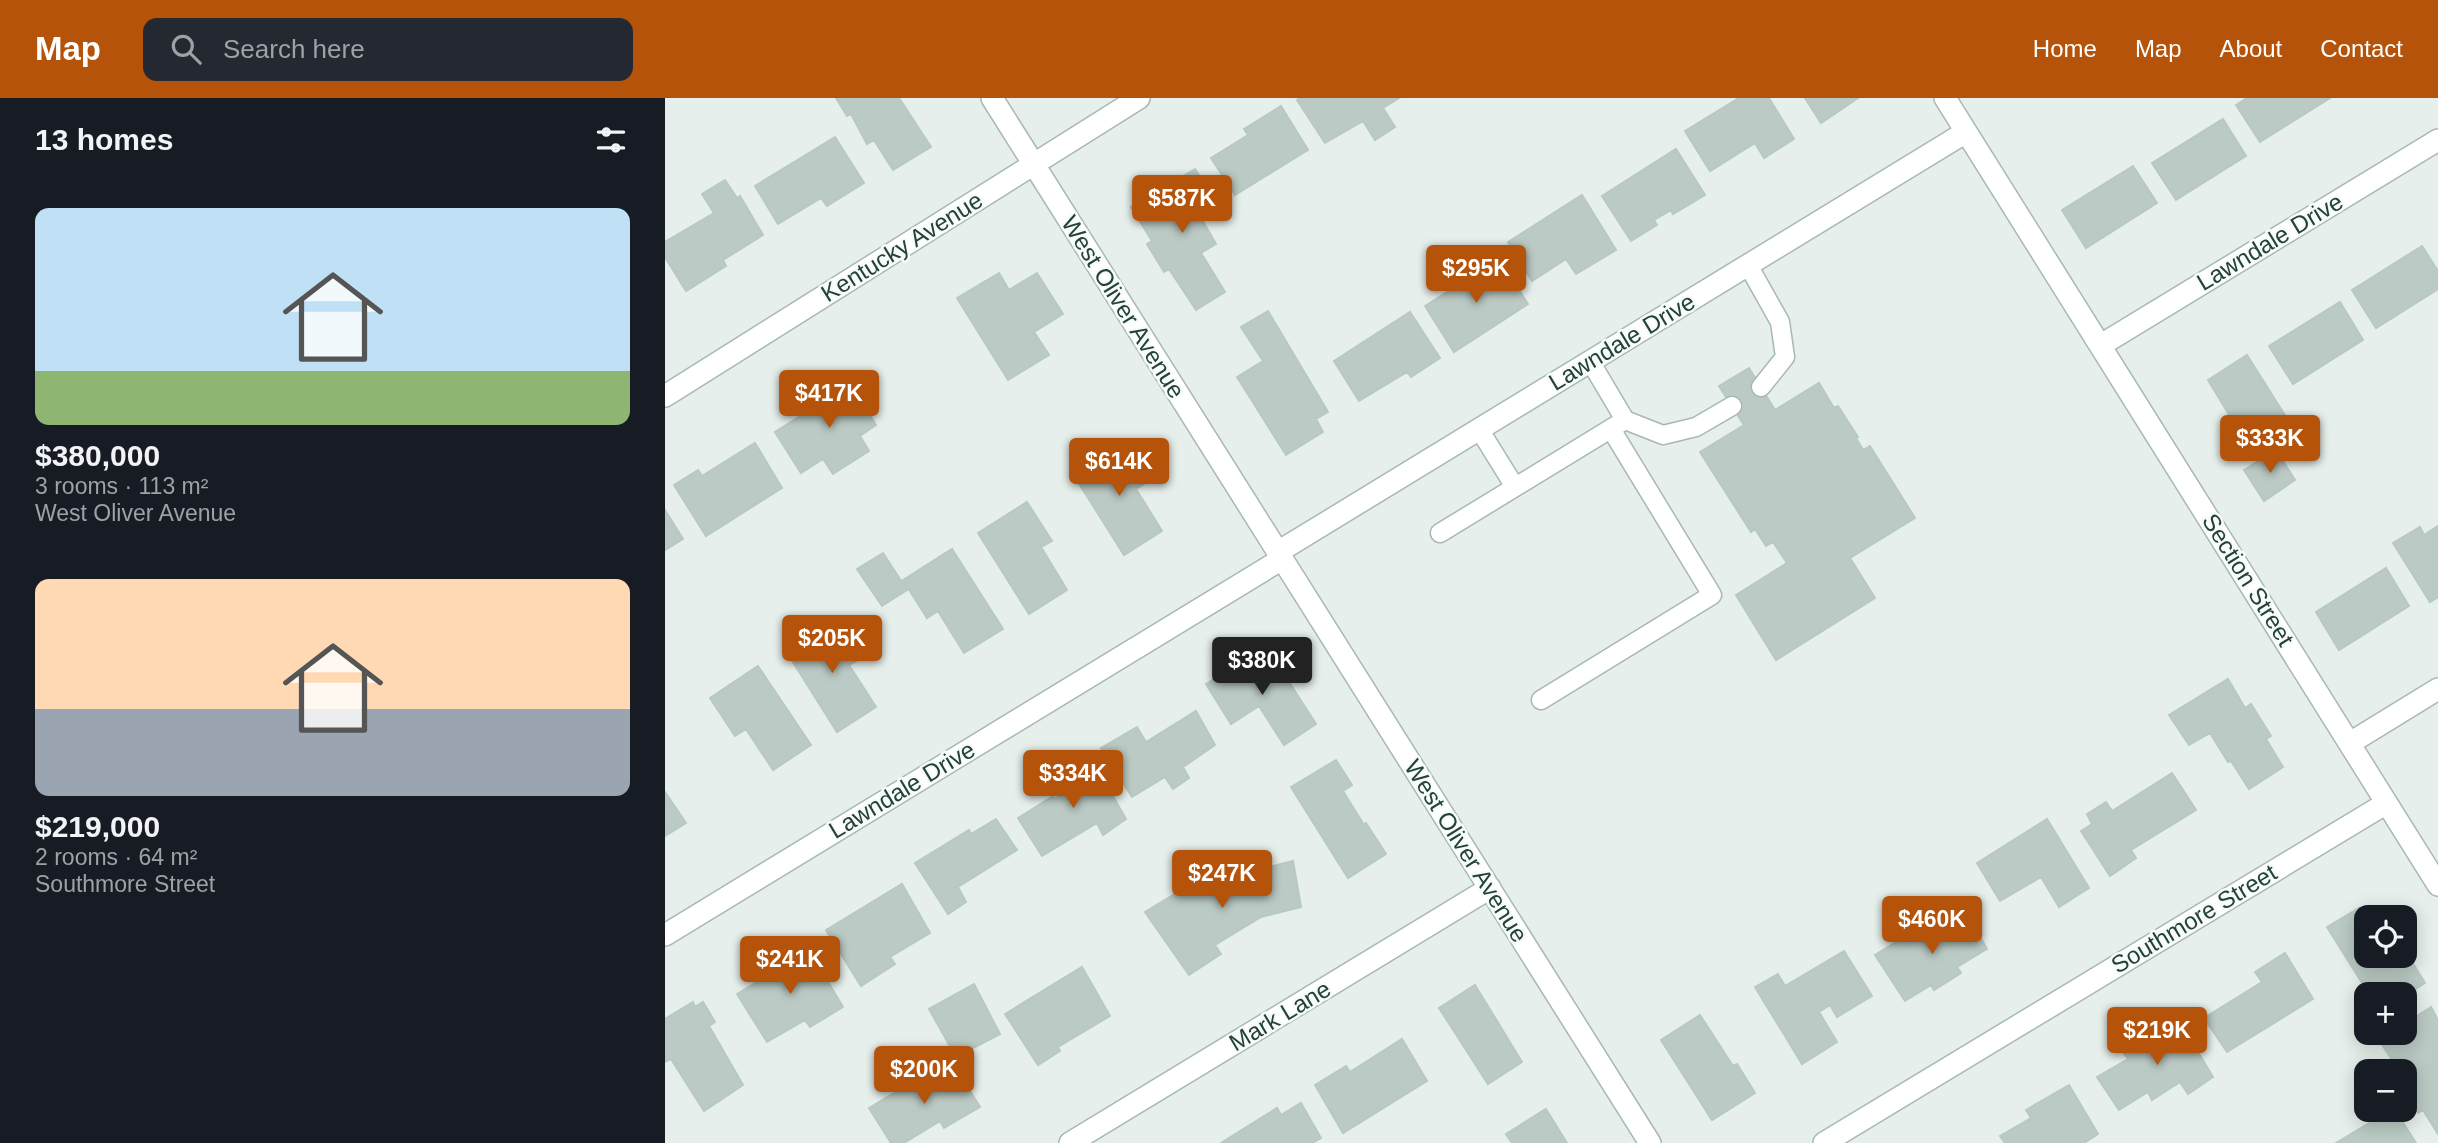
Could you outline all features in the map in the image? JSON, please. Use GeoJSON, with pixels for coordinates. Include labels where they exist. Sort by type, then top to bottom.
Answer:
{"type":"FeatureCollection","features":[{"type":"Feature","properties":{"kind":"street","name":"West Oliver Avenue"},"geometry":{"type":"LineString","coordinates":[[992,98],[1650,1143]]}},
{"type":"Feature","properties":{"kind":"street","name":"Kentucky Avenue"},"geometry":{"type":"LineString","coordinates":[[665,396],[1139,98]]}},
{"type":"Feature","properties":{"kind":"street","name":"Section Street"},"geometry":{"type":"LineString","coordinates":[[1945,98],[2438,885]]}},
{"type":"Feature","properties":{"kind":"street","name":"Lawndale Drive"},"geometry":{"type":"LineString","coordinates":[[665,935],[1479,429],[1966,132]]}},
{"type":"Feature","properties":{"kind":"street","name":"Lawndale Drive"},"geometry":{"type":"LineString","coordinates":[[2101,345],[2438,140]]}},
{"type":"Feature","properties":{"kind":"street"},"geometry":{"type":"LineString","coordinates":[[2350,743],[2438,689]]}},
{"type":"Feature","properties":{"kind":"street","name":"Southmore Street"},"geometry":{"type":"LineString","coordinates":[[1824,1143],[2385,804]]}},
{"type":"Feature","properties":{"kind":"street","name":"Mark Lane"},"geometry":{"type":"LineString","coordinates":[[1070,1143],[1490,888]]}},
{"type":"Feature","properties":{"kind":"lane"},"geometry":{"type":"LineString","coordinates":[[1748,265],[1780,322],[1784,357],[1761,387]]}},
{"type":"Feature","properties":{"kind":"lane"},"geometry":{"type":"LineString","coordinates":[[1541,699],[1712,595],[1618,424],[1590,361]]}},
{"type":"Feature","properties":{"kind":"lane"},"geometry":{"type":"LineString","coordinates":[[1440,533],[1618,424],[1663,435],[1696,427],[1732,406]]}},
{"type":"Feature","properties":{"kind":"lane"},"geometry":{"type":"LineString","coordinates":[[1479,429],[1515,487]]}},
{"type":"Feature","properties":{"kind":"building"},"geometry":{"type":"Polygon","coordinates":[[[836,98],[899,98],[931,147],[893,170],[874,140],[867,144],[851,114],[847,116],[836,98]]]}},
{"type":"Feature","properties":{"kind":"building"},"geometry":{"type":"Polygon","coordinates":[[[1399,98],[1383,108],[1395,127],[1375,140],[1363,121],[1325,143],[1297,100],[1399,98]]]}},
{"type":"Feature","properties":{"kind":"building"},"geometry":{"type":"Polygon","coordinates":[[[1739,98],[1769,98],[1794,139],[1764,158],[1755,143],[1710,171],[1685,131],[1739,98]]]}},
{"type":"Feature","properties":{"kind":"building"},"geometry":{"type":"Polygon","coordinates":[[[1805,98],[1858,98],[1821,123],[1805,98]]]}},
{"type":"Feature","properties":{"kind":"building"},"geometry":{"type":"Polygon","coordinates":[[[2247,98],[2330,98],[2260,142],[2236,105],[2247,98]]]}},
{"type":"Feature","properties":{"kind":"building"},"geometry":{"type":"Polygon","coordinates":[[[1281,106],[1308,150],[1235,195],[1211,158],[1248,135],[1244,129],[1281,106]]]}},
{"type":"Feature","properties":{"kind":"building"},"geometry":{"type":"Polygon","coordinates":[[[2223,119],[2246,156],[2176,200],[2152,163],[2223,119]]]}},
{"type":"Feature","properties":{"kind":"building"},"geometry":{"type":"Polygon","coordinates":[[[835,137],[864,183],[827,206],[821,198],[778,224],[755,186],[835,137]]]}},
{"type":"Feature","properties":{"kind":"building"},"geometry":{"type":"Polygon","coordinates":[[[1676,149],[1705,195],[1673,214],[1671,210],[1654,220],[1657,225],[1631,241],[1602,196],[1676,149]]]}},
{"type":"Feature","properties":{"kind":"building"},"geometry":{"type":"Polygon","coordinates":[[[2133,166],[2157,203],[2086,248],[2062,210],[2133,166]]]}},
{"type":"Feature","properties":{"kind":"building"},"geometry":{"type":"Polygon","coordinates":[[[1195,169],[1218,206],[1201,218],[1216,244],[1201,253],[1225,292],[1196,310],[1169,269],[1164,272],[1147,244],[1152,241],[1131,207],[1195,169]]]}},
{"type":"Feature","properties":{"kind":"building"},"geometry":{"type":"Polygon","coordinates":[[[725,180],[737,198],[740,196],[763,235],[723,260],[726,266],[686,291],[665,257],[665,242],[714,213],[702,194],[725,180]]]}},
{"type":"Feature","properties":{"kind":"building"},"geometry":{"type":"Polygon","coordinates":[[[1582,195],[1616,250],[1576,274],[1566,259],[1532,281],[1508,242],[1582,195]]]}},
{"type":"Feature","properties":{"kind":"building"},"geometry":{"type":"Polygon","coordinates":[[[2422,246],[2438,271],[2438,289],[2376,328],[2352,290],[2422,246]]]}},
{"type":"Feature","properties":{"kind":"building"},"geometry":{"type":"Polygon","coordinates":[[[1499,259],[1528,304],[1454,352],[1425,306],[1499,259]]]}},
{"type":"Feature","properties":{"kind":"building"},"geometry":{"type":"Polygon","coordinates":[[[999,273],[1009,290],[1037,273],[1063,314],[1034,332],[1049,355],[1008,380],[957,298],[999,273]]]}},
{"type":"Feature","properties":{"kind":"building"},"geometry":{"type":"Polygon","coordinates":[[[2340,302],[2363,340],[2293,384],[2269,346],[2340,302]]]}},
{"type":"Feature","properties":{"kind":"building"},"geometry":{"type":"Polygon","coordinates":[[[1268,311],[1328,412],[1316,419],[1323,432],[1286,455],[1237,377],[1263,361],[1241,327],[1268,311]]]}},
{"type":"Feature","properties":{"kind":"building"},"geometry":{"type":"Polygon","coordinates":[[[1410,312],[1440,358],[1411,377],[1407,372],[1359,401],[1334,361],[1410,312]]]}},
{"type":"Feature","properties":{"kind":"building"},"geometry":{"type":"Polygon","coordinates":[[[2247,355],[2293,428],[2248,459],[2229,428],[2234,423],[2208,380],[2247,355]]]}},
{"type":"Feature","properties":{"kind":"building"},"geometry":{"type":"Polygon","coordinates":[[[1749,368],[1775,410],[1819,383],[1834,408],[1838,406],[1863,450],[1870,446],[1915,518],[1850,558],[1875,598],[1776,660],[1736,595],[1787,563],[1773,542],[1766,546],[1755,529],[1751,532],[1700,452],[1744,425],[1719,386],[1749,368]]]}},
{"type":"Feature","properties":{"kind":"building"},"geometry":{"type":"Polygon","coordinates":[[[847,378],[876,425],[860,436],[869,451],[833,474],[823,459],[801,473],[775,432],[821,403],[817,396],[847,378]]]}},
{"type":"Feature","properties":{"kind":"building"},"geometry":{"type":"Polygon","coordinates":[[[755,443],[782,488],[706,536],[674,485],[698,470],[702,476],[755,443]]]}},
{"type":"Feature","properties":{"kind":"building"},"geometry":{"type":"Polygon","coordinates":[[[1123,443],[1147,482],[1136,489],[1162,531],[1124,555],[1073,474],[1123,443]]]}},
{"type":"Feature","properties":{"kind":"building"},"geometry":{"type":"Polygon","coordinates":[[[2276,450],[2295,480],[2264,501],[2244,470],[2276,450]]]}},
{"type":"Feature","properties":{"kind":"building"},"geometry":{"type":"Polygon","coordinates":[[[1027,502],[1052,541],[1041,547],[1067,590],[1029,614],[978,533],[1027,502]]]}},
{"type":"Feature","properties":{"kind":"building"},"geometry":{"type":"Polygon","coordinates":[[[665,510],[683,539],[665,550],[665,510]]]}},
{"type":"Feature","properties":{"kind":"building"},"geometry":{"type":"Polygon","coordinates":[[[2438,526],[2438,597],[2430,602],[2393,543],[2420,527],[2424,535],[2438,526]]]}},
{"type":"Feature","properties":{"kind":"building"},"geometry":{"type":"Polygon","coordinates":[[[952,549],[1003,629],[964,653],[938,611],[927,618],[903,580],[952,549]]]}},
{"type":"Feature","properties":{"kind":"building"},"geometry":{"type":"Polygon","coordinates":[[[883,553],[907,590],[882,606],[857,569],[883,553]]]}},
{"type":"Feature","properties":{"kind":"building"},"geometry":{"type":"Polygon","coordinates":[[[2386,568],[2409,606],[2339,650],[2316,612],[2386,568]]]}},
{"type":"Feature","properties":{"kind":"building"},"geometry":{"type":"Polygon","coordinates":[[[836,620],[860,659],[849,665],[876,707],[837,732],[786,651],[836,620]]]}},
{"type":"Feature","properties":{"kind":"building"},"geometry":{"type":"Polygon","coordinates":[[[1269,651],[1316,724],[1284,745],[1259,706],[1231,724],[1206,684],[1241,662],[1244,667],[1269,651]]]}},
{"type":"Feature","properties":{"kind":"building"},"geometry":{"type":"Polygon","coordinates":[[[758,666],[811,745],[773,770],[746,729],[735,736],[710,698],[758,666]]]}},
{"type":"Feature","properties":{"kind":"building"},"geometry":{"type":"Polygon","coordinates":[[[2228,679],[2245,708],[2251,704],[2271,736],[2266,739],[2283,767],[2249,789],[2210,733],[2189,745],[2169,715],[2228,679]]]}},
{"type":"Feature","properties":{"kind":"building"},"geometry":{"type":"Polygon","coordinates":[[[1196,711],[1215,745],[1183,767],[1189,778],[1173,789],[1165,777],[1132,797],[1101,748],[1137,727],[1146,742],[1196,711]]]}},
{"type":"Feature","properties":{"kind":"building"},"geometry":{"type":"Polygon","coordinates":[[[1090,756],[1126,819],[1103,835],[1097,823],[1042,856],[1018,818],[1071,788],[1061,775],[1090,756]]]}},
{"type":"Feature","properties":{"kind":"building"},"geometry":{"type":"Polygon","coordinates":[[[1336,760],[1352,785],[1343,791],[1386,854],[1348,878],[1291,787],[1336,760]]]}},
{"type":"Feature","properties":{"kind":"building"},"geometry":{"type":"Polygon","coordinates":[[[2172,773],[2196,810],[2131,850],[2136,858],[2110,876],[2081,831],[2092,824],[2087,814],[2106,802],[2112,811],[2172,773]]]}},
{"type":"Feature","properties":{"kind":"building"},"geometry":{"type":"Polygon","coordinates":[[[665,792],[686,823],[665,836],[665,792]]]}},
{"type":"Feature","properties":{"kind":"building"},"geometry":{"type":"Polygon","coordinates":[[[996,819],[1017,850],[958,887],[966,902],[948,914],[915,863],[969,830],[971,834],[996,819]]]}},
{"type":"Feature","properties":{"kind":"building"},"geometry":{"type":"Polygon","coordinates":[[[2047,819],[2089,888],[2059,907],[2041,877],[2000,901],[1977,863],[2047,819]]]}},
{"type":"Feature","properties":{"kind":"building"},"geometry":{"type":"Polygon","coordinates":[[[1229,861],[1240,880],[1253,871],[1293,861],[1301,907],[1261,917],[1215,945],[1221,954],[1189,975],[1145,912],[1229,861]]]}},
{"type":"Feature","properties":{"kind":"building"},"geometry":{"type":"Polygon","coordinates":[[[902,884],[930,933],[890,957],[895,964],[861,986],[826,930],[902,884]]]}},
{"type":"Feature","properties":{"kind":"building"},"geometry":{"type":"Polygon","coordinates":[[[1964,910],[1987,949],[1957,967],[1961,973],[1934,990],[1931,985],[1905,1001],[1875,955],[1904,937],[1908,944],[1964,910]]]}},
{"type":"Feature","properties":{"kind":"building"},"geometry":{"type":"Polygon","coordinates":[[[2354,911],[2354,968],[2416,968],[2425,983],[2417,988],[2417,982],[2361,982],[2327,927],[2354,911]]]}},
{"type":"Feature","properties":{"kind":"building"},"geometry":{"type":"Polygon","coordinates":[[[806,945],[843,1007],[810,1027],[805,1020],[767,1042],[737,994],[765,977],[763,972],[806,945]]]}},
{"type":"Feature","properties":{"kind":"building"},"geometry":{"type":"Polygon","coordinates":[[[1844,951],[1872,996],[1837,1017],[1830,1005],[1819,1012],[1837,1042],[1802,1064],[1755,987],[1778,974],[1785,986],[1844,951]]]}},
{"type":"Feature","properties":{"kind":"building"},"geometry":{"type":"Polygon","coordinates":[[[2285,953],[2313,999],[2227,1052],[2204,1018],[2262,982],[2255,972],[2285,953]]]}},
{"type":"Feature","properties":{"kind":"building"},"geometry":{"type":"Polygon","coordinates":[[[1082,967],[1110,1016],[1058,1047],[1060,1051],[1038,1065],[1005,1014],[1082,967]]]}},
{"type":"Feature","properties":{"kind":"building"},"geometry":{"type":"Polygon","coordinates":[[[974,984],[1000,1034],[956,1057],[929,1009],[974,984]]]}},
{"type":"Feature","properties":{"kind":"building"},"geometry":{"type":"Polygon","coordinates":[[[1475,985],[1522,1062],[1488,1084],[1439,1008],[1475,985]]]}},
{"type":"Feature","properties":{"kind":"building"},"geometry":{"type":"Polygon","coordinates":[[[693,1002],[695,1007],[703,1002],[715,1022],[709,1026],[743,1085],[704,1111],[671,1059],[665,1062],[665,1019],[693,1002]]]}},
{"type":"Feature","properties":{"kind":"building"},"geometry":{"type":"Polygon","coordinates":[[[2431,1007],[2438,1020],[2438,1134],[2423,1110],[2417,1112],[2417,1059],[2391,1059],[2382,1045],[2417,1045],[2417,1016],[2431,1007]]]}},
{"type":"Feature","properties":{"kind":"building"},"geometry":{"type":"Polygon","coordinates":[[[1700,1015],[1733,1066],[1737,1064],[1755,1093],[1712,1120],[1661,1040],[1700,1015]]]}},
{"type":"Feature","properties":{"kind":"building"},"geometry":{"type":"Polygon","coordinates":[[[2178,1019],[2213,1077],[2188,1094],[2180,1082],[2152,1100],[2148,1092],[2119,1110],[2097,1077],[2128,1059],[2123,1052],[2178,1019]]]}},
{"type":"Feature","properties":{"kind":"building"},"geometry":{"type":"Polygon","coordinates":[[[1402,1039],[1427,1081],[1343,1133],[1315,1085],[1346,1066],[1350,1072],[1402,1039]]]}},
{"type":"Feature","properties":{"kind":"building"},"geometry":{"type":"Polygon","coordinates":[[[955,1067],[980,1107],[944,1128],[940,1121],[904,1143],[891,1143],[869,1108],[922,1076],[927,1084],[955,1067]]]}},
{"type":"Feature","properties":{"kind":"building"},"geometry":{"type":"Polygon","coordinates":[[[2069,1085],[2098,1134],[2084,1143],[2005,1143],[2000,1136],[2031,1118],[2026,1110],[2069,1085]]]}},
{"type":"Feature","properties":{"kind":"building"},"geometry":{"type":"Polygon","coordinates":[[[1301,1103],[1321,1138],[1312,1143],[1221,1143],[1277,1108],[1281,1115],[1301,1103]]]}},
{"type":"Feature","properties":{"kind":"building"},"geometry":{"type":"Polygon","coordinates":[[[1546,1109],[1567,1143],[1512,1143],[1506,1134],[1546,1109]]]}},
{"type":"Feature","properties":{"kind":"building"},"geometry":{"type":"Polygon","coordinates":[[[2371,1122],[2403,1122],[2416,1143],[2336,1143],[2371,1122]]]}}]}
